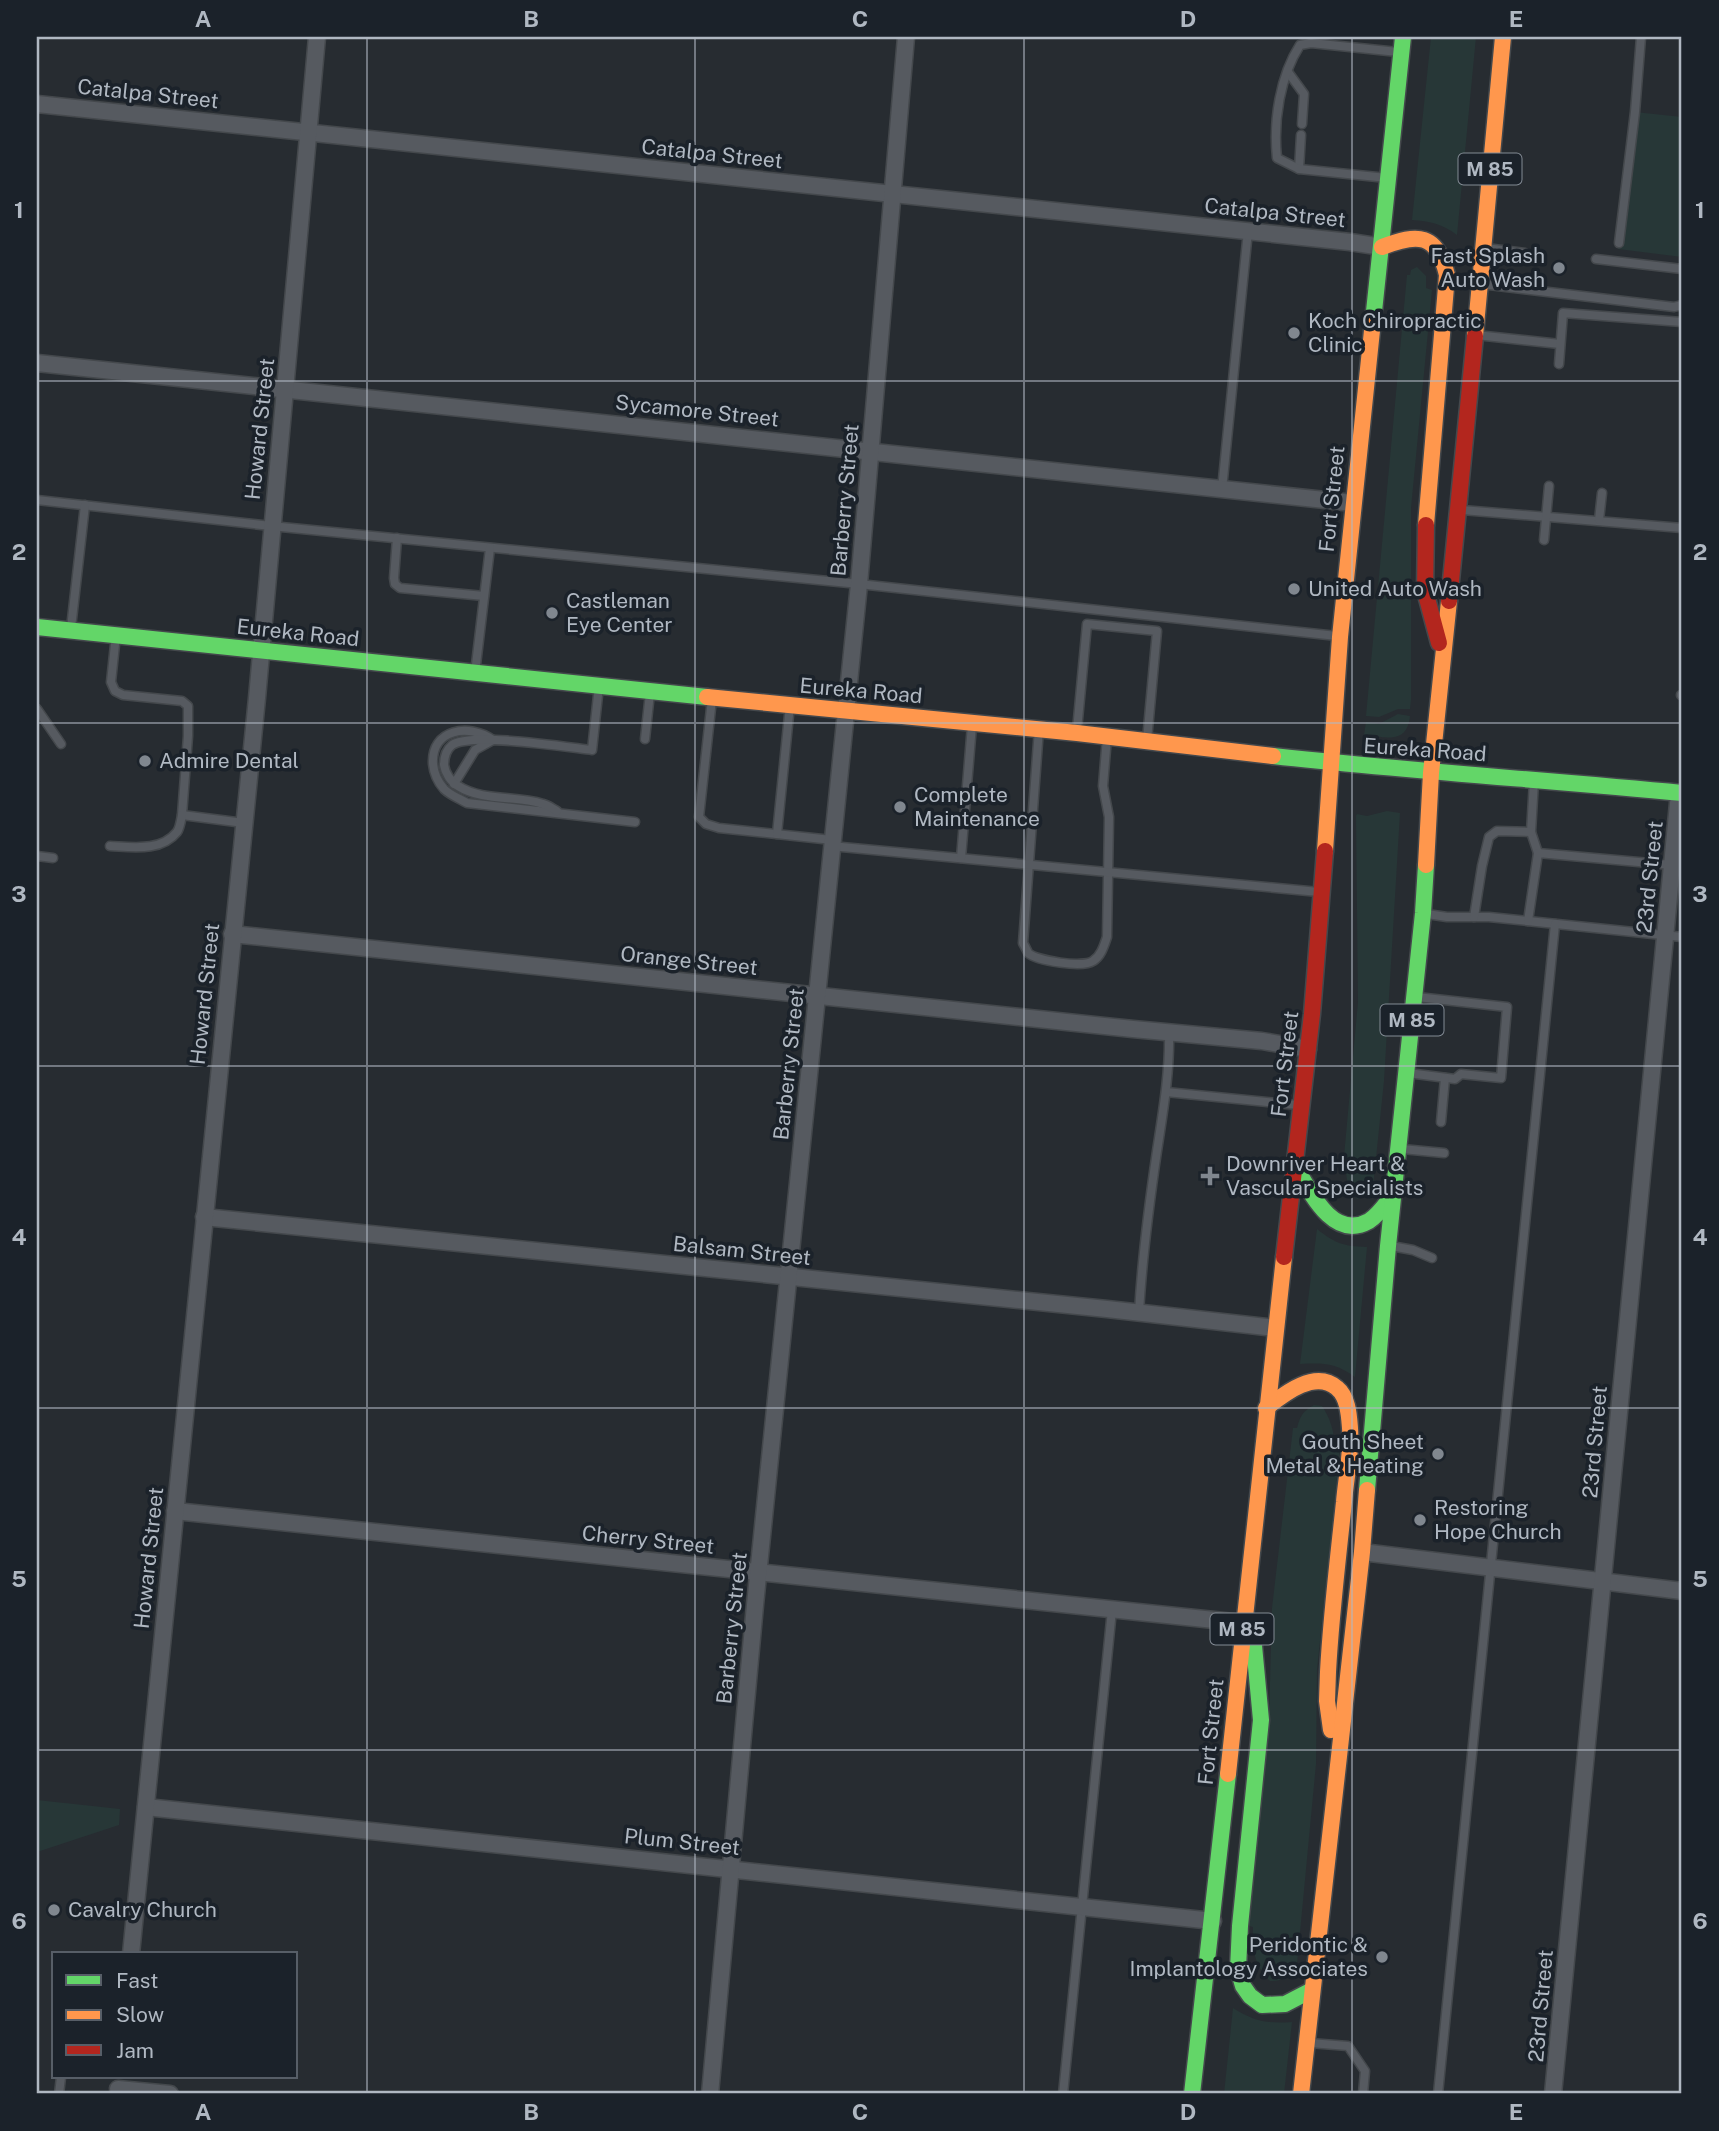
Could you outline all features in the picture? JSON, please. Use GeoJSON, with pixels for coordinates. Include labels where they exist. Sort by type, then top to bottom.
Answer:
{"type":"FeatureCollection","features":[{"type":"Feature","properties":{"kind":"main road","name":"M 85"},"geometry":{"type":"LineString","coordinates":[[1301,2094],[1362,1552],[1388,1246],[1423,913],[1431,773],[1503,37]]}},
{"type":"Feature","properties":{"kind":"main road","name":"Fort Street"},"geometry":{"type":"LineString","coordinates":[[1192,2094],[1213,1921],[1266,1408],[1308,1049],[1340,636],[1402,45]]}},
{"type":"Feature","properties":{"kind":"main road"},"geometry":{"type":"LineString","coordinates":[[1382,247],[1411,238],[1429,241],[1441,251],[1447,275],[1427,503],[1425,592],[1443,658]]}},
{"type":"Feature","properties":{"kind":"main road","name":"Eureka Road"},"geometry":{"type":"LineString","coordinates":[[37,627],[651,692],[1147,740],[1431,773],[1535,779],[1681,793]]}},
{"type":"Feature","properties":{"kind":"main road"},"geometry":{"type":"LineString","coordinates":[[1294,1164],[1323,1209],[1343,1227],[1355,1227],[1368,1221],[1395,1192]]}},
{"type":"Feature","properties":{"kind":"main road"},"geometry":{"type":"LineString","coordinates":[[1266,1408],[1289,1390],[1315,1382],[1327,1383],[1337,1388],[1345,1400],[1349,1416],[1348,1464],[1328,1665],[1328,1718],[1338,1762]]}},
{"type":"Feature","properties":{"kind":"main road"},"geometry":{"type":"LineString","coordinates":[[1248,1575],[1261,1720],[1238,1969],[1243,1986],[1250,1996],[1262,2005],[1285,2004],[1312,1990]]}},
{"type":"Feature","properties":{"kind":"street","name":"Howard Street"},"geometry":{"type":"LineString","coordinates":[[131,1952],[261,650],[317,37]]}},
{"type":"Feature","properties":{"kind":"street","name":"Barberry Street"},"geometry":{"type":"LineString","coordinates":[[710,2094],[759,1573],[859,584],[906,37]]}},
{"type":"Feature","properties":{"kind":"street","name":"Catalpa Street"},"geometry":{"type":"LineString","coordinates":[[37,104],[1382,247]]}},
{"type":"Feature","properties":{"kind":"street","name":"Sycamore Street"},"geometry":{"type":"LineString","coordinates":[[37,363],[1353,503]]}},
{"type":"Feature","properties":{"kind":"street","name":"23rd Street"},"geometry":{"type":"LineString","coordinates":[[1553,2094],[1681,793]]}},
{"type":"Feature","properties":{"kind":"street","name":"Orange Street"},"geometry":{"type":"LineString","coordinates":[[232,934],[1262,1041],[1308,1049]]}},
{"type":"Feature","properties":{"kind":"street","name":"Balsam Street"},"geometry":{"type":"LineString","coordinates":[[204,1217],[1275,1328]]}},
{"type":"Feature","properties":{"kind":"street","name":"Cherry Street"},"geometry":{"type":"LineString","coordinates":[[175,1511],[1243,1623]]}},
{"type":"Feature","properties":{"kind":"street"},"geometry":{"type":"LineString","coordinates":[[1362,1552],[1682,1591]]}},
{"type":"Feature","properties":{"kind":"street","name":"Plum Street"},"geometry":{"type":"LineString","coordinates":[[146,1807],[1213,1921]]}},
{"type":"Feature","properties":{"kind":"street"},"geometry":{"type":"LineString","coordinates":[[118,2087],[170,2094]]}},
{"type":"Feature","properties":{"kind":"lane"},"geometry":{"type":"LineString","coordinates":[[1619,243],[1641,37]]}},
{"type":"Feature","properties":{"kind":"lane"},"geometry":{"type":"LineString","coordinates":[[1389,178],[1299,169],[1276,158],[1275,139],[1281,95],[1300,44],[1402,45]]}},
{"type":"Feature","properties":{"kind":"lane"},"geometry":{"type":"LineString","coordinates":[[1288,72],[1304,94],[1302,124]]}},
{"type":"Feature","properties":{"kind":"lane"},"geometry":{"type":"LineString","coordinates":[[1299,169],[1301,135]]}},
{"type":"Feature","properties":{"kind":"lane"},"geometry":{"type":"LineString","coordinates":[[1222,489],[1248,231]]}},
{"type":"Feature","properties":{"kind":"lane"},"geometry":{"type":"LineString","coordinates":[[1482,247],[1525,253]]}},
{"type":"Feature","properties":{"kind":"lane"},"geometry":{"type":"LineString","coordinates":[[1596,259],[1682,269]]}},
{"type":"Feature","properties":{"kind":"lane"},"geometry":{"type":"LineString","coordinates":[[1478,284],[1674,307],[1682,305]]}},
{"type":"Feature","properties":{"kind":"lane"},"geometry":{"type":"LineString","coordinates":[[1559,364],[1563,313],[1682,322]]}},
{"type":"Feature","properties":{"kind":"lane"},"geometry":{"type":"LineString","coordinates":[[1473,334],[1560,344]]}},
{"type":"Feature","properties":{"kind":"lane"},"geometry":{"type":"LineString","coordinates":[[1544,540],[1549,486]]}},
{"type":"Feature","properties":{"kind":"lane"},"geometry":{"type":"LineString","coordinates":[[1599,520],[1602,493]]}},
{"type":"Feature","properties":{"kind":"lane"},"geometry":{"type":"LineString","coordinates":[[37,500],[1340,636]]}},
{"type":"Feature","properties":{"kind":"lane"},"geometry":{"type":"LineString","coordinates":[[71,630],[85,505]]}},
{"type":"Feature","properties":{"kind":"lane"},"geometry":{"type":"LineString","coordinates":[[1458,510],[1682,528]]}},
{"type":"Feature","properties":{"kind":"lane"},"geometry":{"type":"LineString","coordinates":[[397,538],[394,578],[395,584],[400,588],[484,596]]}},
{"type":"Feature","properties":{"kind":"lane"},"geometry":{"type":"LineString","coordinates":[[475,673],[489,548]]}},
{"type":"Feature","properties":{"kind":"lane"},"geometry":{"type":"LineString","coordinates":[[1077,733],[1087,624],[1157,631],[1147,740]]}},
{"type":"Feature","properties":{"kind":"lane"},"geometry":{"type":"LineString","coordinates":[[110,846],[152,847],[166,841],[178,831],[182,815],[188,736],[188,706],[182,701],[123,695],[115,691],[111,682],[116,635]]}},
{"type":"Feature","properties":{"kind":"lane"},"geometry":{"type":"LineString","coordinates":[[562,814],[544,804],[472,794],[454,784],[444,767],[445,753],[453,745],[463,741],[493,740],[592,750],[599,686]]}},
{"type":"Feature","properties":{"kind":"lane"},"geometry":{"type":"LineString","coordinates":[[645,738],[651,692]]}},
{"type":"Feature","properties":{"kind":"lane"},"geometry":{"type":"LineString","coordinates":[[712,698],[699,817],[706,824],[719,828],[961,858],[1322,892]]}},
{"type":"Feature","properties":{"kind":"lane"},"geometry":{"type":"LineString","coordinates":[[777,834],[790,705]]}},
{"type":"Feature","properties":{"kind":"lane"},"geometry":{"type":"LineString","coordinates":[[37,709],[61,744]]}},
{"type":"Feature","properties":{"kind":"lane"},"geometry":{"type":"LineString","coordinates":[[961,858],[972,722]]}},
{"type":"Feature","properties":{"kind":"lane"},"geometry":{"type":"LineString","coordinates":[[1039,729],[1023,943],[1028,953],[1040,959],[1082,964],[1093,961],[1102,951],[1107,937],[1110,817],[1103,786],[1107,737]]}},
{"type":"Feature","properties":{"kind":"lane"},"geometry":{"type":"LineString","coordinates":[[493,740],[484,733],[464,731],[450,733],[438,740],[433,752],[435,778],[445,790],[467,803],[635,822]]}},
{"type":"Feature","properties":{"kind":"lane"},"geometry":{"type":"LineString","coordinates":[[454,784],[475,750],[493,740]]}},
{"type":"Feature","properties":{"kind":"lane"},"geometry":{"type":"LineString","coordinates":[[1528,921],[1538,853],[1531,832],[1535,779]]}},
{"type":"Feature","properties":{"kind":"lane"},"geometry":{"type":"LineString","coordinates":[[182,815],[244,823]]}},
{"type":"Feature","properties":{"kind":"lane"},"geometry":{"type":"LineString","coordinates":[[1474,917],[1489,837],[1497,831],[1531,832]]}},
{"type":"Feature","properties":{"kind":"lane"},"geometry":{"type":"LineString","coordinates":[[1538,853],[1672,865]]}},
{"type":"Feature","properties":{"kind":"lane"},"geometry":{"type":"LineString","coordinates":[[37,856],[53,858]]}},
{"type":"Feature","properties":{"kind":"lane"},"geometry":{"type":"LineString","coordinates":[[1423,913],[1682,937]]}},
{"type":"Feature","properties":{"kind":"lane"},"geometry":{"type":"LineString","coordinates":[[1438,2094],[1555,924]]}},
{"type":"Feature","properties":{"kind":"lane"},"geometry":{"type":"LineString","coordinates":[[1407,1073],[1455,1079],[1461,1074],[1501,1078],[1507,1007],[1414,997]]}},
{"type":"Feature","properties":{"kind":"lane"},"geometry":{"type":"LineString","coordinates":[[1139,1313],[1143,1249],[1166,1092],[1170,1032]]}},
{"type":"Feature","properties":{"kind":"lane"},"geometry":{"type":"LineString","coordinates":[[1440,1122],[1445,1078]]}},
{"type":"Feature","properties":{"kind":"lane"},"geometry":{"type":"LineString","coordinates":[[1166,1092],[1301,1105]]}},
{"type":"Feature","properties":{"kind":"lane"},"geometry":{"type":"LineString","coordinates":[[1399,1149],[1444,1153]]}},
{"type":"Feature","properties":{"kind":"lane"},"geometry":{"type":"LineString","coordinates":[[1388,1246],[1413,1250],[1432,1258]]}},
{"type":"Feature","properties":{"kind":"lane"},"geometry":{"type":"LineString","coordinates":[[1063,2094],[1112,1610]]}},
{"type":"Feature","properties":{"kind":"lane"},"geometry":{"type":"LineString","coordinates":[[1307,2042],[1348,2046],[1365,2071],[1363,2094]]}},
{"type":"Feature","properties":{"kind":"shaded area"},"geometry":{"type":"Polygon","coordinates":[[[1431,37],[1476,37],[1457,235],[1436,224],[1412,220],[1431,37]]]}},
{"type":"Feature","properties":{"kind":"shaded area"},"geometry":{"type":"Polygon","coordinates":[[[1635,112],[1682,117],[1682,257],[1618,249],[1635,112]]]}},
{"type":"Feature","properties":{"kind":"shaded area"},"geometry":{"type":"Polygon","coordinates":[[[1417,267],[1426,276],[1426,288],[1432,290],[1411,508],[1410,709],[1398,709],[1379,717],[1366,716],[1407,275],[1417,267]]]}},
{"type":"Feature","properties":{"kind":"shaded area"},"geometry":{"type":"Polygon","coordinates":[[[1398,714],[1410,716],[1405,731],[1400,735],[1387,738],[1364,735],[1366,722],[1379,724],[1398,714]]]}},
{"type":"Feature","properties":{"kind":"shaded area"},"geometry":{"type":"Polygon","coordinates":[[[1387,811],[1400,813],[1384,1081],[1373,1187],[1370,1186],[1366,1195],[1357,1199],[1348,1185],[1346,1168],[1343,1167],[1358,1002],[1356,816],[1387,811]]]}},
{"type":"Feature","properties":{"kind":"shaded area"},"geometry":{"type":"Polygon","coordinates":[[[1317,1229],[1340,1243],[1367,1247],[1355,1377],[1329,1365],[1300,1364],[1317,1229]]]}},
{"type":"Feature","properties":{"kind":"shaded area"},"geometry":{"type":"Polygon","coordinates":[[[1314,1405],[1322,1406],[1325,1411],[1333,1431],[1334,1447],[1340,1449],[1317,1670],[1316,1764],[1297,1964],[1293,1964],[1282,1979],[1270,1981],[1257,1963],[1253,1927],[1249,1926],[1269,1720],[1272,1608],[1293,1428],[1297,1428],[1302,1414],[1314,1405]]]}},
{"type":"Feature","properties":{"kind":"shaded area"},"geometry":{"type":"Polygon","coordinates":[[[37,1800],[120,1809],[119,1825],[37,1852],[37,1800]]]}},
{"type":"Feature","properties":{"kind":"shaded area"},"geometry":{"type":"Polygon","coordinates":[[[1233,2008],[1261,2021],[1292,2022],[1284,2094],[1224,2094],[1233,2008]]]}},
{"type":"Feature","properties":{"kind":"traffic: fast"},"geometry":{"type":"LineString","coordinates":[[1373,321],[1403,37]]}},
{"type":"Feature","properties":{"kind":"traffic: fast"},"geometry":{"type":"LineString","coordinates":[[37,627],[707,697]]}},
{"type":"Feature","properties":{"kind":"traffic: fast"},"geometry":{"type":"LineString","coordinates":[[1273,756],[1682,793]]}},
{"type":"Feature","properties":{"kind":"traffic: fast"},"geometry":{"type":"LineString","coordinates":[[1367,1490],[1426,865]]}},
{"type":"Feature","properties":{"kind":"traffic: fast"},"geometry":{"type":"LineString","coordinates":[[1294,1164],[1323,1210],[1344,1224],[1356,1226],[1369,1221],[1395,1192]]}},
{"type":"Feature","properties":{"kind":"traffic: fast"},"geometry":{"type":"LineString","coordinates":[[1253,1635],[1261,1720],[1238,1969],[1243,1986],[1250,1996],[1262,2005],[1285,2004],[1312,1990]]}},
{"type":"Feature","properties":{"kind":"traffic: fast"},"geometry":{"type":"LineString","coordinates":[[1192,2094],[1228,1774]]}},
{"type":"Feature","properties":{"kind":"traffic: slow"},"geometry":{"type":"LineString","coordinates":[[1475,336],[1503,37]]}},
{"type":"Feature","properties":{"kind":"traffic: slow"},"geometry":{"type":"LineString","coordinates":[[1382,247],[1406,240],[1424,240],[1438,251],[1447,275],[1426,525]]}},
{"type":"Feature","properties":{"kind":"traffic: slow"},"geometry":{"type":"LineString","coordinates":[[1325,851],[1340,637],[1373,321]]}},
{"type":"Feature","properties":{"kind":"traffic: slow"},"geometry":{"type":"LineString","coordinates":[[1426,865],[1431,773],[1449,601]]}},
{"type":"Feature","properties":{"kind":"traffic: slow"},"geometry":{"type":"LineString","coordinates":[[707,697],[1077,733],[1273,756]]}},
{"type":"Feature","properties":{"kind":"traffic: slow"},"geometry":{"type":"LineString","coordinates":[[1228,1774],[1284,1257]]}},
{"type":"Feature","properties":{"kind":"traffic: slow"},"geometry":{"type":"LineString","coordinates":[[1266,1408],[1300,1386],[1319,1381],[1337,1388],[1344,1396],[1347,1406],[1350,1447],[1328,1672],[1327,1701],[1331,1730]]}},
{"type":"Feature","properties":{"kind":"traffic: slow"},"geometry":{"type":"LineString","coordinates":[[1301,2094],[1367,1490]]}},
{"type":"Feature","properties":{"kind":"traffic: jam"},"geometry":{"type":"LineString","coordinates":[[1449,601],[1475,336]]}},
{"type":"Feature","properties":{"kind":"traffic: jam"},"geometry":{"type":"LineString","coordinates":[[1426,525],[1425,591],[1439,643]]}},
{"type":"Feature","properties":{"kind":"traffic: jam"},"geometry":{"type":"LineString","coordinates":[[1284,1257],[1312,1014],[1325,851]]}},
{"type":"Feature","properties":{"kind":"place","name":"Fast Splash Auto Wash"},"geometry":{"type":"Point","coordinates":[1559,268]}},
{"type":"Feature","properties":{"kind":"place","name":"Koch Chiropractic Clinic"},"geometry":{"type":"Point","coordinates":[1294,333]}},
{"type":"Feature","properties":{"kind":"place","name":"United Auto Wash"},"geometry":{"type":"Point","coordinates":[1294,589]}},
{"type":"Feature","properties":{"kind":"place","name":"Castleman Eye Center"},"geometry":{"type":"Point","coordinates":[552,613]}},
{"type":"Feature","properties":{"kind":"place","name":"Admire Dental"},"geometry":{"type":"Point","coordinates":[145,761]}},
{"type":"Feature","properties":{"kind":"place","name":"Complete Maintenance"},"geometry":{"type":"Point","coordinates":[900,807]}},
{"type":"Feature","properties":{"kind":"place","name":"Downriver Heart & Vascular Specialists"},"geometry":{"type":"Point","coordinates":[1210,1176]}},
{"type":"Feature","properties":{"kind":"place","name":"Gouth Sheet Metal & Heating"},"geometry":{"type":"Point","coordinates":[1438,1454]}},
{"type":"Feature","properties":{"kind":"place","name":"Restoring Hope Church"},"geometry":{"type":"Point","coordinates":[1420,1520]}},
{"type":"Feature","properties":{"kind":"place","name":"Cavalry Church"},"geometry":{"type":"Point","coordinates":[54,1910]}},
{"type":"Feature","properties":{"kind":"place","name":"Peridontic & Implantology Associates"},"geometry":{"type":"Point","coordinates":[1382,1957]}}]}
